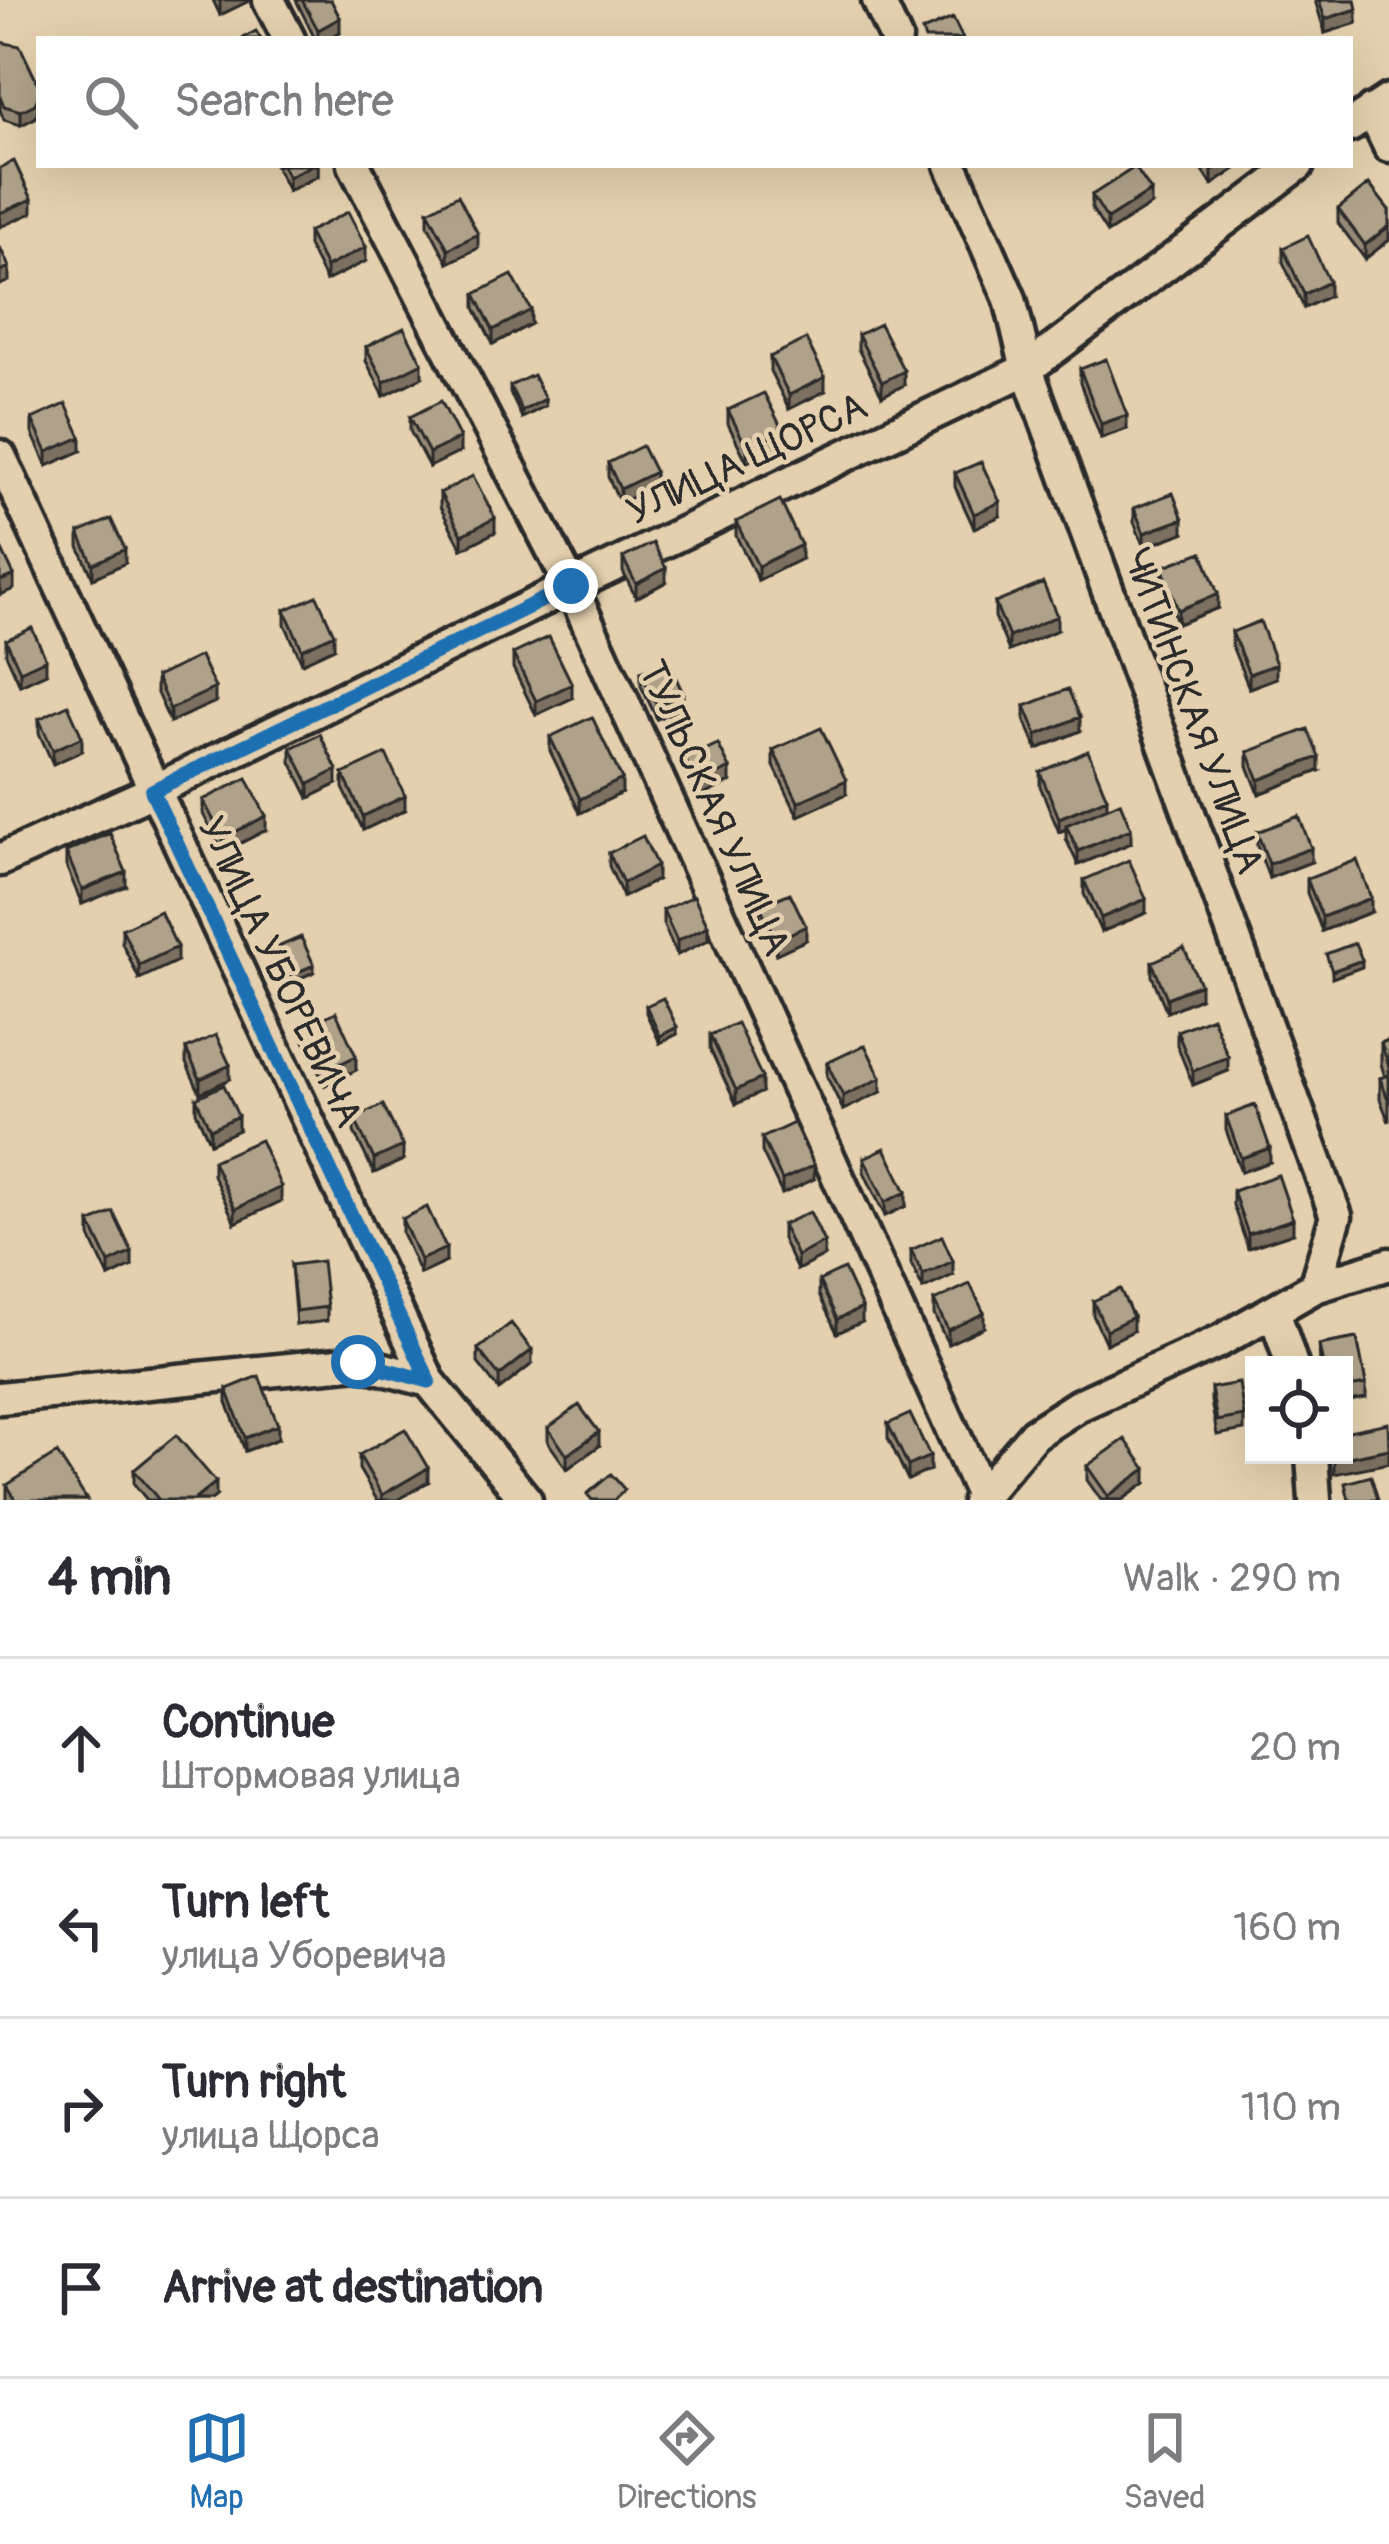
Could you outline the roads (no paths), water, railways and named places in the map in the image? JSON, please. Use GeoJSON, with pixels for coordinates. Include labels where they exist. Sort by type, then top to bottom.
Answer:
{"type":"FeatureCollection","features":[{"type":"Feature","properties":{"kind":"street"},"geometry":{"type":"LineString","coordinates":[[269,0],[287,36]]}},
{"type":"Feature","properties":{"kind":"street"},"geometry":{"type":"LineString","coordinates":[[878,0],[895,36]]}},
{"type":"Feature","properties":{"kind":"street"},"geometry":{"type":"LineString","coordinates":[[1370,112],[1389,146]]}},
{"type":"Feature","properties":{"kind":"street","name":"ТУЛЬСКАЯ УЛИЦА"},"geometry":{"type":"LineString","coordinates":[[356,168],[571,586],[979,1497]]}},
{"type":"Feature","properties":{"kind":"street","name":"ЧИТИНСКАЯ УЛИЦА"},"geometry":{"type":"LineString","coordinates":[[952,168],[1010,299],[1027,369],[1336,1216],[1315,1287]]}},
{"type":"Feature","properties":{"kind":"street","name":"УЛИЦА ЩОРСА"},"geometry":{"type":"LineString","coordinates":[[0,860],[1027,369],[1294,168]]}},
{"type":"Feature","properties":{"kind":"street","name":"УЛИЦА УБОРЕВИЧА"},"geometry":{"type":"LineString","coordinates":[[0,456],[429,1381],[526,1500]]}},
{"type":"Feature","properties":{"kind":"street"},"geometry":{"type":"LineString","coordinates":[[979,1497],[1034,1434],[1078,1405],[1220,1341],[1315,1287],[1389,1264]]}},
{"type":"Feature","properties":{"kind":"street"},"geometry":{"type":"LineString","coordinates":[[1274,1310],[1289,1356]]}},
{"type":"Feature","properties":{"kind":"street"},"geometry":{"type":"LineString","coordinates":[[0,1398],[358,1362],[429,1381]]}},
{"type":"Feature","properties":{"kind":"street"},"geometry":{"type":"LineString","coordinates":[[1313,1464],[1315,1500]]}}]}
